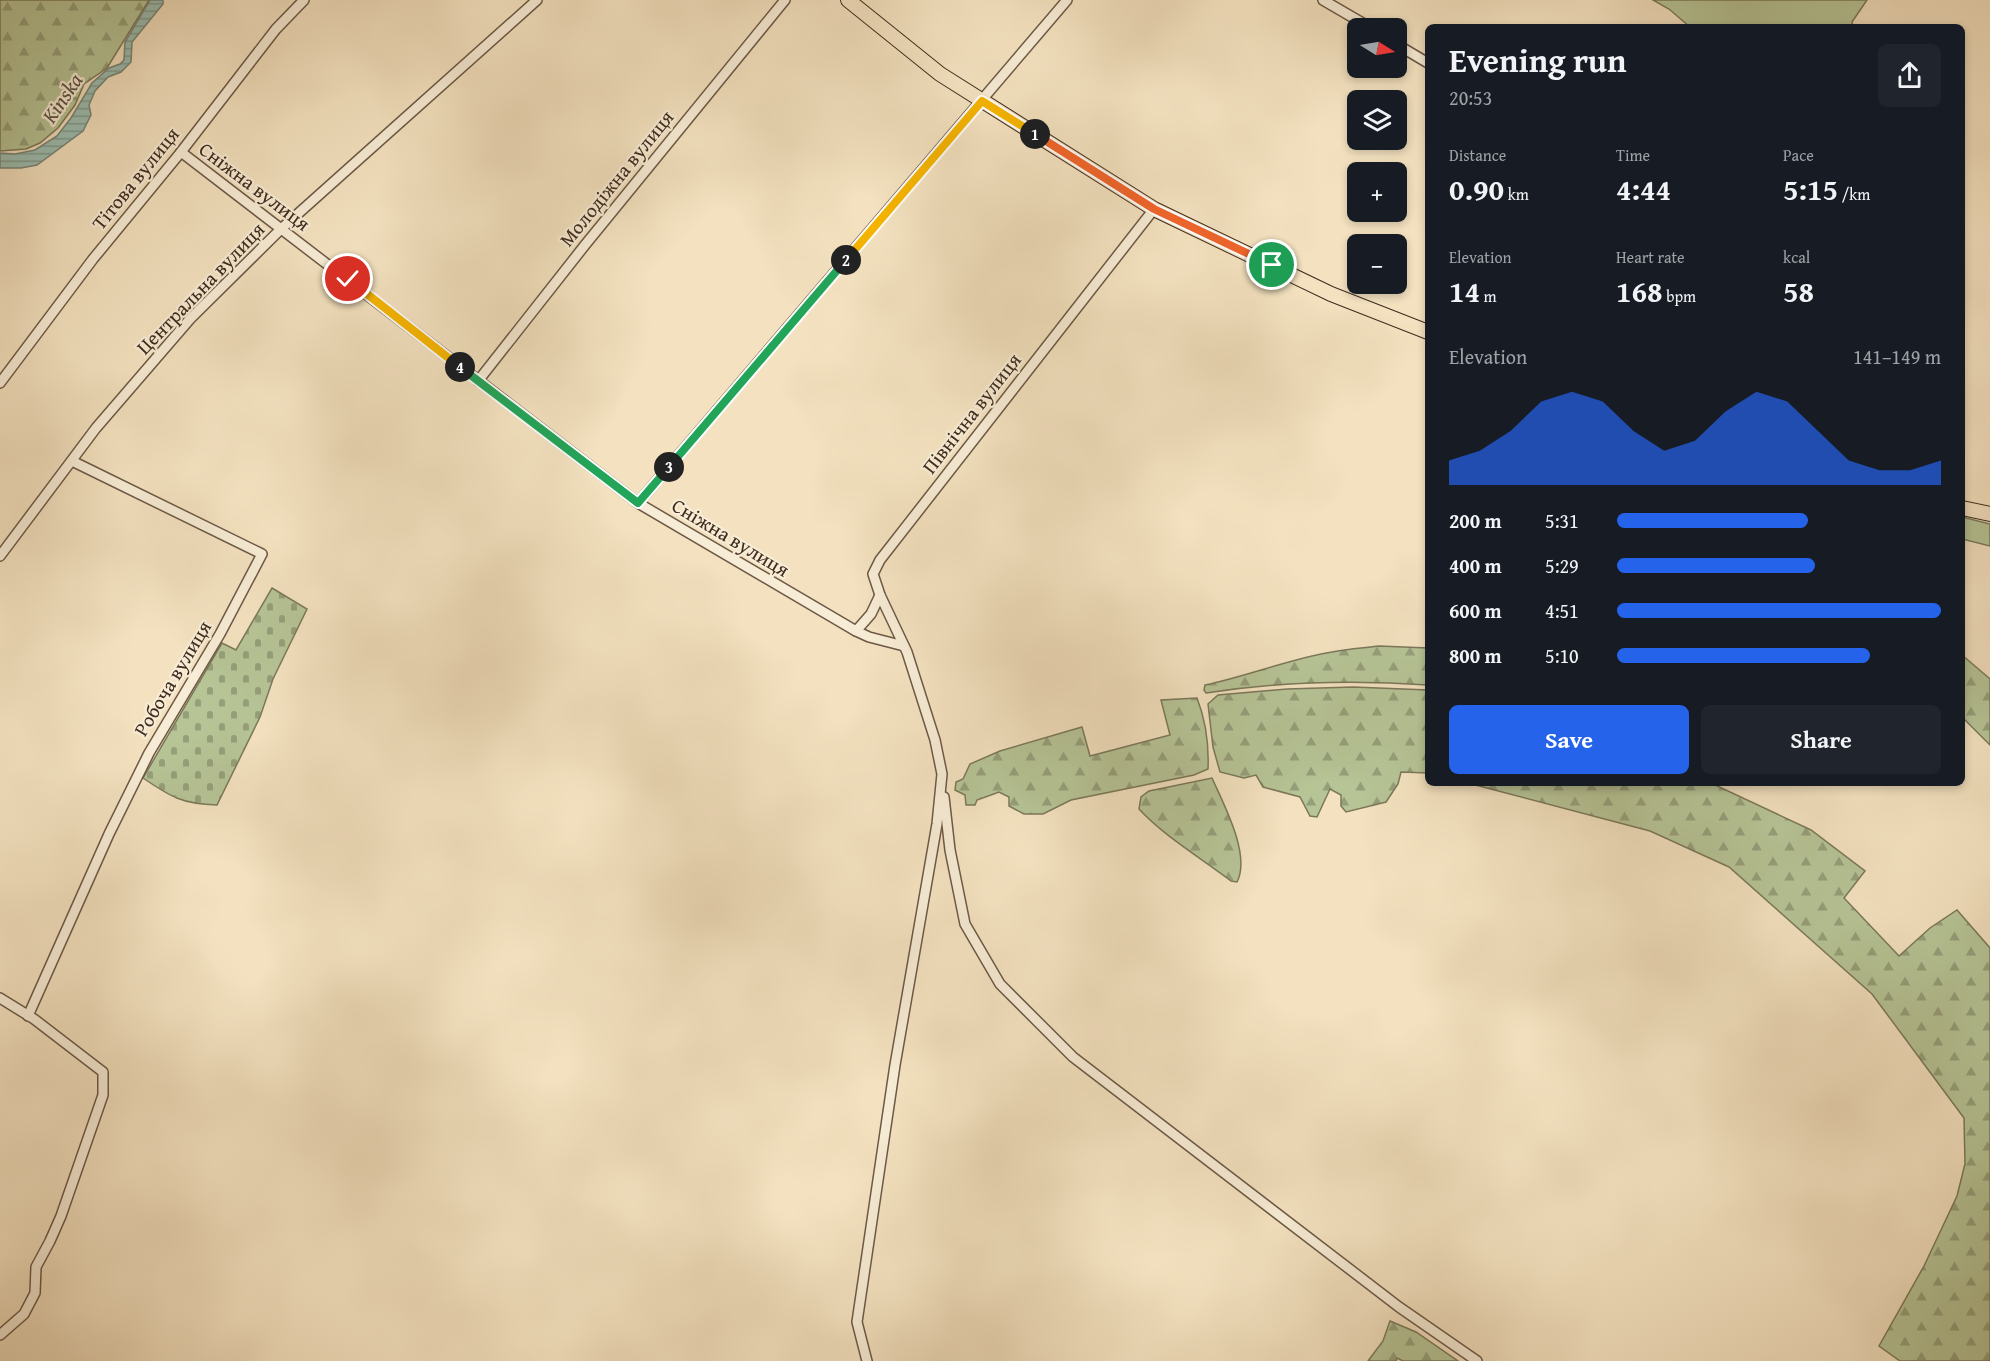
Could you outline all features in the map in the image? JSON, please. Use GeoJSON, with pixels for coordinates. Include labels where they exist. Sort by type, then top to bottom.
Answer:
{"type":"FeatureCollection","features":[{"type":"Feature","properties":{"kind":"main road"},"geometry":{"type":"LineString","coordinates":[[848,0],[940,74],[1154,209],[1331,294],[1425,331]]}},
{"type":"Feature","properties":{"kind":"main road"},"geometry":{"type":"LineString","coordinates":[[1965,509],[1990,514]]}},
{"type":"Feature","properties":{"kind":"street","name":"Тітова вулиця"},"geometry":{"type":"LineString","coordinates":[[0,383],[93,259],[181,152],[276,29],[303,0]]}},
{"type":"Feature","properties":{"kind":"street","name":"Центральна вулиця"},"geometry":{"type":"LineString","coordinates":[[0,556],[96,428],[190,319],[282,228],[537,0]]}},
{"type":"Feature","properties":{"kind":"street","name":"Молодіжна вулиця"},"geometry":{"type":"LineString","coordinates":[[478,381],[784,0]]}},
{"type":"Feature","properties":{"kind":"street"},"geometry":{"type":"LineString","coordinates":[[638,503],[1067,0]]}},
{"type":"Feature","properties":{"kind":"street"},"geometry":{"type":"LineString","coordinates":[[1323,0],[1354,18]]}},
{"type":"Feature","properties":{"kind":"street"},"geometry":{"type":"LineString","coordinates":[[1407,51],[1425,61]]}},
{"type":"Feature","properties":{"kind":"street","name":"Сніжна вулиця"},"geometry":{"type":"LineString","coordinates":[[181,152],[638,503],[856,631],[905,649]]}},
{"type":"Feature","properties":{"kind":"street","name":"Північна вулиця"},"geometry":{"type":"LineString","coordinates":[[942,774],[935,740],[905,649],[880,595],[873,574],[880,560],[1154,209]]}},
{"type":"Feature","properties":{"kind":"street","name":"Робоча вулиця"},"geometry":{"type":"LineString","coordinates":[[28,1016],[109,834],[149,753],[220,634],[262,554],[72,461]]}},
{"type":"Feature","properties":{"kind":"street"},"geometry":{"type":"LineString","coordinates":[[856,631],[871,614],[880,595]]}},
{"type":"Feature","properties":{"kind":"street"},"geometry":{"type":"LineString","coordinates":[[867,1361],[857,1323],[895,1065],[937,824],[942,774]]}},
{"type":"Feature","properties":{"kind":"street"},"geometry":{"type":"LineString","coordinates":[[942,774],[950,850],[965,924],[1000,984],[1073,1057],[1398,1307],[1477,1361]]}},
{"type":"Feature","properties":{"kind":"street"},"geometry":{"type":"LineString","coordinates":[[0,998],[103,1072],[103,1095],[61,1216],[36,1266],[35,1293],[24,1314],[0,1335]]}},
{"type":"Feature","properties":{"kind":"green space"},"geometry":{"type":"Polygon","coordinates":[[[0,0],[149,0],[107,68],[84,84],[75,105],[58,128],[40,143],[26,149],[0,151],[0,0]]]}},
{"type":"Feature","properties":{"kind":"green space"},"geometry":{"type":"Polygon","coordinates":[[[1653,0],[1867,0],[1852,24],[1686,24],[1669,9],[1653,0]]]}},
{"type":"Feature","properties":{"kind":"green space"},"geometry":{"type":"Polygon","coordinates":[[[1965,518],[1990,524],[1990,546],[1965,540],[1965,518]]]}},
{"type":"Feature","properties":{"kind":"green space"},"geometry":{"type":"Polygon","coordinates":[[[272,588],[307,609],[273,679],[260,717],[217,805],[195,803],[169,795],[143,778],[222,643],[236,650],[272,588]]]}},
{"type":"Feature","properties":{"kind":"green space"},"geometry":{"type":"Polygon","coordinates":[[[1379,646],[1425,648],[1425,685],[1317,683],[1261,686],[1206,693],[1204,690],[1205,685],[1338,651],[1379,646]]]}},
{"type":"Feature","properties":{"kind":"green space"},"geometry":{"type":"Polygon","coordinates":[[[1965,658],[1990,679],[1990,745],[1965,720],[1965,658]]]}},
{"type":"Feature","properties":{"kind":"green space"},"geometry":{"type":"Polygon","coordinates":[[[1353,687],[1425,690],[1425,773],[1401,772],[1398,784],[1386,802],[1346,812],[1341,806],[1341,795],[1330,789],[1317,817],[1310,816],[1300,797],[1263,787],[1256,775],[1244,778],[1220,772],[1213,747],[1208,704],[1218,695],[1287,689],[1353,687]]]}},
{"type":"Feature","properties":{"kind":"green space"},"geometry":{"type":"Polygon","coordinates":[[[1197,698],[1206,733],[1208,769],[1194,775],[1071,800],[1043,814],[1024,814],[1009,806],[1009,797],[999,792],[977,800],[975,805],[966,805],[965,795],[955,790],[956,782],[963,779],[970,764],[1000,751],[1082,727],[1090,756],[1170,735],[1161,700],[1197,698]]]}},
{"type":"Feature","properties":{"kind":"green space"},"geometry":{"type":"Polygon","coordinates":[[[1212,778],[1229,816],[1238,844],[1241,858],[1237,882],[1231,881],[1183,847],[1139,809],[1141,797],[1149,791],[1212,778]]]}},
{"type":"Feature","properties":{"kind":"green space"},"geometry":{"type":"Polygon","coordinates":[[[1479,786],[1717,786],[1811,830],[1865,871],[1844,898],[1899,956],[1930,928],[1957,910],[1990,948],[1990,1361],[1900,1361],[1879,1346],[1924,1266],[1957,1196],[1965,1164],[1964,1118],[1872,994],[1729,867],[1650,831],[1479,786]]]}},
{"type":"Feature","properties":{"kind":"green space"},"geometry":{"type":"Polygon","coordinates":[[[1390,1321],[1416,1332],[1458,1361],[1403,1361],[1397,1358],[1396,1361],[1368,1361],[1383,1341],[1390,1321]]]}},
{"type":"Feature","properties":{"kind":"water"},"geometry":{"type":"Polygon","coordinates":[[[150,0],[163,0],[163,4],[132,42],[131,62],[121,72],[108,77],[95,91],[89,105],[91,115],[83,131],[37,165],[0,168],[0,153],[15,154],[35,150],[57,136],[92,83],[109,68],[124,60],[125,42],[150,0]]]}},
{"type":"Feature","properties":{"kind":"route"},"geometry":{"type":"LineString","coordinates":[[348,279],[638,503],[982,101],[1154,209],[1272,265]]}},
{"type":"Feature","properties":{"kind":"water label","name":"Kinska"},"geometry":{"type":"Point","coordinates":[62,98]}}]}
